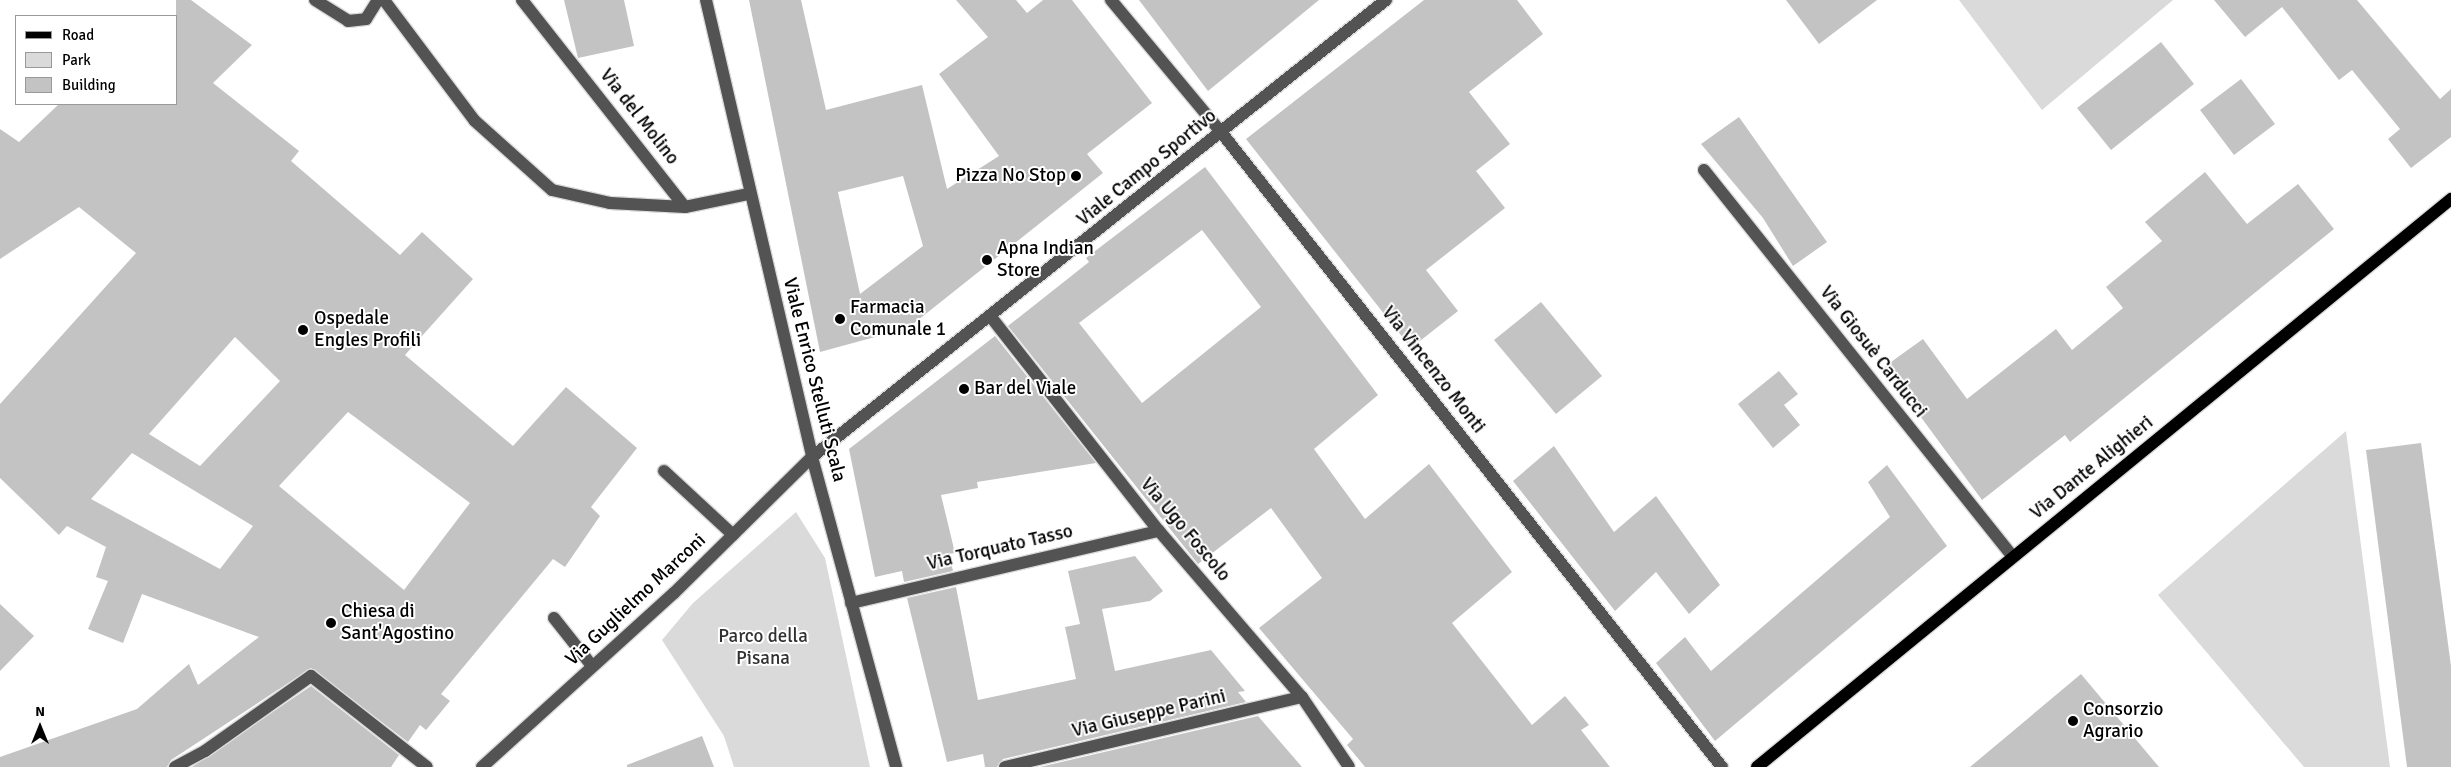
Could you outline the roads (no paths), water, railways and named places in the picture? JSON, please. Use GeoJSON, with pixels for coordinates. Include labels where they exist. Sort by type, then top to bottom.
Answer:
{"type":"FeatureCollection","features":[{"type":"Feature","properties":{"kind":"main road","name":"Via Dante Alighieri"},"geometry":{"type":"LineString","coordinates":[[1756,767],[2451,199]]}},
{"type":"Feature","properties":{"kind":"street"},"geometry":{"type":"LineString","coordinates":[[315,0],[348,21],[366,20],[378,0]]}},
{"type":"Feature","properties":{"kind":"street"},"geometry":{"type":"LineString","coordinates":[[384,0],[475,121],[552,190],[610,203],[685,207],[748,194]]}},
{"type":"Feature","properties":{"kind":"street","name":"Via del Molino"},"geometry":{"type":"LineString","coordinates":[[522,0],[685,207]]}},
{"type":"Feature","properties":{"kind":"street","name":"Viale Enrico Stelluti Scala"},"geometry":{"type":"LineString","coordinates":[[706,0],[748,194],[812,456],[896,767]]}},
{"type":"Feature","properties":{"kind":"street","name":"Via Vincenzo Monti"},"geometry":{"type":"LineString","coordinates":[[1110,0],[1221,132],[1722,767]]}},
{"type":"Feature","properties":{"kind":"street","name":"Viale Campo Sportivo"},"geometry":{"type":"LineString","coordinates":[[812,456],[991,317],[1386,0]]}},
{"type":"Feature","properties":{"kind":"street","name":"Via Giosuè Carducci"},"geometry":{"type":"LineString","coordinates":[[1704,170],[2013,557]]}},
{"type":"Feature","properties":{"kind":"street","name":"Via Ugo Foscolo"},"geometry":{"type":"LineString","coordinates":[[991,317],[1159,531],[1302,697],[1349,767]]}},
{"type":"Feature","properties":{"kind":"street","name":"Via Guglielmo Marconi"},"geometry":{"type":"LineString","coordinates":[[482,767],[733,535],[812,456]]}},
{"type":"Feature","properties":{"kind":"street"},"geometry":{"type":"LineString","coordinates":[[664,471],[733,535]]}},
{"type":"Feature","properties":{"kind":"street","name":"Via Torquato Tasso"},"geometry":{"type":"LineString","coordinates":[[851,603],[1159,531]]}},
{"type":"Feature","properties":{"kind":"street"},"geometry":{"type":"LineString","coordinates":[[554,618],[592,666]]}},
{"type":"Feature","properties":{"kind":"street"},"geometry":{"type":"LineString","coordinates":[[175,767],[206,751],[311,676],[427,767]]}},
{"type":"Feature","properties":{"kind":"street","name":"Via Giuseppe Parini"},"geometry":{"type":"LineString","coordinates":[[1005,767],[1302,697]]}},
{"type":"Feature","properties":{"kind":"place","name":"Pizza No Stop"},"geometry":{"type":"Point","coordinates":[1076,176]}},
{"type":"Feature","properties":{"kind":"place","name":"Apna Indian Store"},"geometry":{"type":"Point","coordinates":[987,260]}},
{"type":"Feature","properties":{"kind":"place","name":"Farmacia Comunale 1"},"geometry":{"type":"Point","coordinates":[840,319]}},
{"type":"Feature","properties":{"kind":"place","name":"Ospedale Engles Profili"},"geometry":{"type":"Point","coordinates":[303,330]}},
{"type":"Feature","properties":{"kind":"place","name":"Bar del Viale"},"geometry":{"type":"Point","coordinates":[964,389]}},
{"type":"Feature","properties":{"kind":"place","name":"Chiesa di Sant'Agostino"},"geometry":{"type":"Point","coordinates":[331,623]}},
{"type":"Feature","properties":{"kind":"place","name":"Consorzio Agrario"},"geometry":{"type":"Point","coordinates":[2073,721]}},
{"type":"Feature","properties":{"kind":"park label","name":"Parco della Pisana"},"geometry":{"type":"Point","coordinates":[763,648]}}]}
